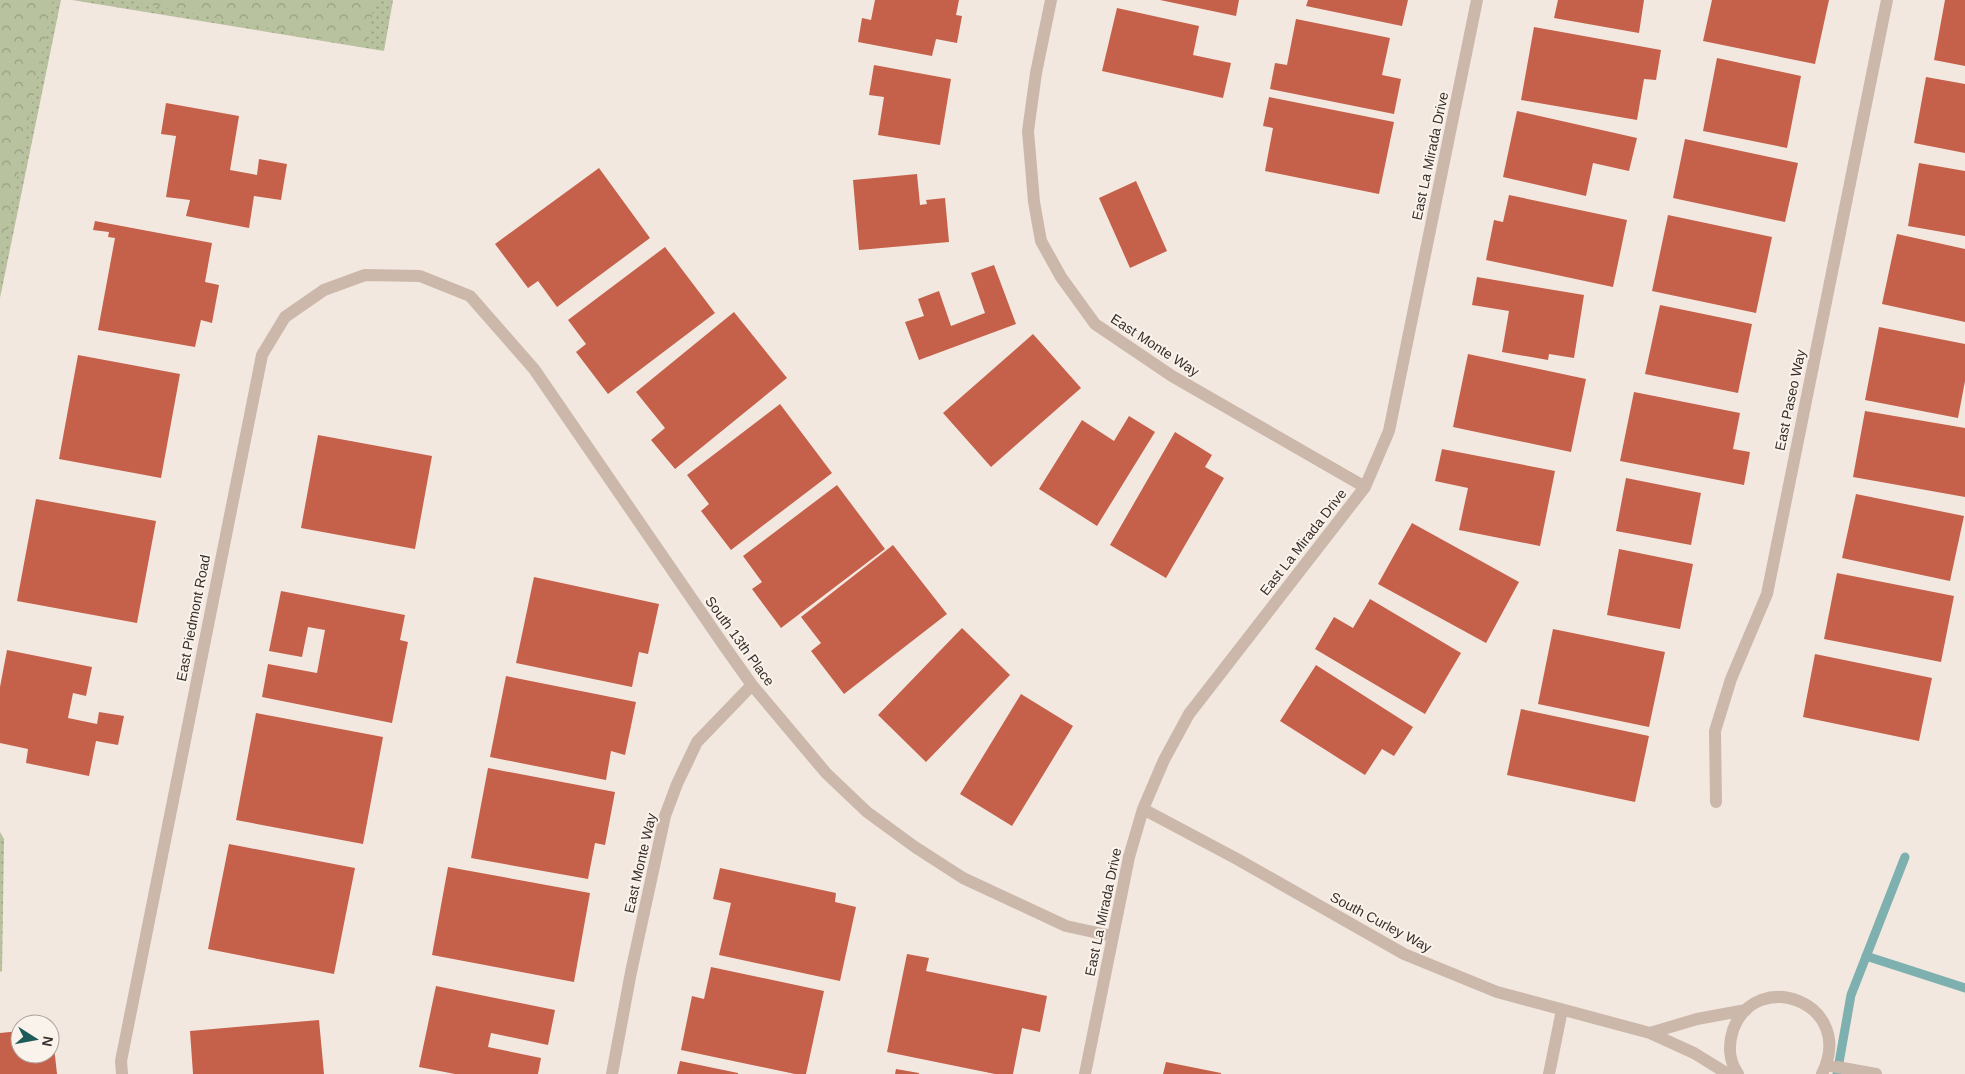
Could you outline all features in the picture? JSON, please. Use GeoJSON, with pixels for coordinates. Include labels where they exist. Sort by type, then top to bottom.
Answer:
{"type":"FeatureCollection","features":[{"type":"Feature","properties":{"kind":"street","name":"East Monte Way"},"geometry":{"type":"LineString","coordinates":[[1051,0],[1036,73],[1028,131],[1034,202],[1041,240],[1061,277],[1095,324],[1172,376],[1365,487]]}},
{"type":"Feature","properties":{"kind":"street","name":"East La Mirada Drive"},"geometry":{"type":"LineString","coordinates":[[1085,1074],[1129,857],[1143,809],[1164,760],[1189,714],[1365,487],[1389,431],[1477,0]]}},
{"type":"Feature","properties":{"kind":"street","name":"East Paseo Way"},"geometry":{"type":"LineString","coordinates":[[1716,802],[1714,731],[1731,679],[1766,594],[1887,0]]}},
{"type":"Feature","properties":{"kind":"street","name":"East Piedmont Road"},"geometry":{"type":"LineString","coordinates":[[122,1074],[120,1061],[262,355],[285,317],[324,290],[365,276],[420,276]]}},
{"type":"Feature","properties":{"kind":"street","name":"South 13th Place"},"geometry":{"type":"LineString","coordinates":[[420,276],[470,296],[534,369],[724,647],[752,684],[826,773],[867,812],[963,878],[1066,926],[1112,936]]}},
{"type":"Feature","properties":{"kind":"street","name":"East Monte Way"},"geometry":{"type":"LineString","coordinates":[[612,1074],[631,972],[665,816],[677,784],[697,742],[752,684]]}},
{"type":"Feature","properties":{"kind":"street","name":"South Curley Way"},"geometry":{"type":"LineString","coordinates":[[1143,809],[1237,859],[1404,954],[1497,992],[1650,1033],[1694,1054],[1728,1074]]}},
{"type":"Feature","properties":{"kind":"street"},"geometry":{"type":"LineString","coordinates":[[1738,1074],[1730,1054],[1730,1037],[1736,1022],[1746,1010],[1758,1002],[1786,997],[1800,1001],[1813,1009],[1822,1020],[1828,1033],[1830,1048],[1824,1070],[1872,1073]]}},
{"type":"Feature","properties":{"kind":"street"},"geometry":{"type":"LineString","coordinates":[[1549,1074],[1562,1010]]}},
{"type":"Feature","properties":{"kind":"street"},"geometry":{"type":"LineString","coordinates":[[1650,1033],[1696,1019],[1746,1010]]}},
{"type":"Feature","properties":{"kind":"green space"},"geometry":{"type":"Polygon","coordinates":[[[0,0],[61,0],[0,298],[0,0]]]}},
{"type":"Feature","properties":{"kind":"green space"},"geometry":{"type":"Polygon","coordinates":[[[0,0],[53,0],[0,263],[0,0]]]}},
{"type":"Feature","properties":{"kind":"green space"},"geometry":{"type":"Polygon","coordinates":[[[72,0],[393,0],[384,51],[72,0]]]}},
{"type":"Feature","properties":{"kind":"green space"},"geometry":{"type":"Polygon","coordinates":[[[125,0],[375,0],[366,47],[125,0]]]}},
{"type":"Feature","properties":{"kind":"green space"},"geometry":{"type":"Polygon","coordinates":[[[0,832],[4,839],[2,971],[0,972],[0,832]]]}},
{"type":"Feature","properties":{"kind":"building"},"geometry":{"type":"Polygon","coordinates":[[[875,0],[959,0],[956,15],[962,16],[957,43],[936,39],[932,56],[858,42],[862,18],[871,20],[875,0]]]}},
{"type":"Feature","properties":{"kind":"building"},"geometry":{"type":"Polygon","coordinates":[[[1160,0],[1239,0],[1236,16],[1160,0]]]}},
{"type":"Feature","properties":{"kind":"building"},"geometry":{"type":"Polygon","coordinates":[[[1308,0],[1408,0],[1402,26],[1306,6],[1308,0]]]}},
{"type":"Feature","properties":{"kind":"building"},"geometry":{"type":"Polygon","coordinates":[[[1558,0],[1644,0],[1639,33],[1554,18],[1558,0]]]}},
{"type":"Feature","properties":{"kind":"building"},"geometry":{"type":"Polygon","coordinates":[[[1712,0],[1829,0],[1815,64],[1703,41],[1712,0]]]}},
{"type":"Feature","properties":{"kind":"building"},"geometry":{"type":"Polygon","coordinates":[[[1945,0],[1965,0],[1965,66],[1934,60],[1945,0]]]}},
{"type":"Feature","properties":{"kind":"building"},"geometry":{"type":"Polygon","coordinates":[[[1117,8],[1199,26],[1193,55],[1231,63],[1223,98],[1102,71],[1117,8]]]}},
{"type":"Feature","properties":{"kind":"building"},"geometry":{"type":"Polygon","coordinates":[[[1296,19],[1390,38],[1382,75],[1401,79],[1394,114],[1270,89],[1275,63],[1287,65],[1296,19]]]}},
{"type":"Feature","properties":{"kind":"building"},"geometry":{"type":"Polygon","coordinates":[[[1534,27],[1661,50],[1656,80],[1644,79],[1637,120],[1521,100],[1534,27]]]}},
{"type":"Feature","properties":{"kind":"building"},"geometry":{"type":"Polygon","coordinates":[[[1717,58],[1801,76],[1787,148],[1703,131],[1717,58]]]}},
{"type":"Feature","properties":{"kind":"building"},"geometry":{"type":"Polygon","coordinates":[[[874,65],[951,79],[940,145],[878,135],[884,97],[869,95],[874,65]]]}},
{"type":"Feature","properties":{"kind":"building"},"geometry":{"type":"Polygon","coordinates":[[[1926,77],[1965,84],[1965,153],[1914,143],[1926,77]]]}},
{"type":"Feature","properties":{"kind":"building"},"geometry":{"type":"Polygon","coordinates":[[[1269,97],[1394,122],[1379,194],[1265,171],[1273,128],[1263,126],[1269,97]]]}},
{"type":"Feature","properties":{"kind":"building"},"geometry":{"type":"Polygon","coordinates":[[[166,103],[239,116],[230,170],[257,175],[259,159],[287,164],[281,200],[254,196],[249,228],[186,216],[190,200],[166,197],[176,136],[161,134],[166,103]]]}},
{"type":"Feature","properties":{"kind":"building"},"geometry":{"type":"Polygon","coordinates":[[[1517,111],[1637,138],[1629,171],[1593,163],[1586,196],[1503,177],[1517,111]]]}},
{"type":"Feature","properties":{"kind":"building"},"geometry":{"type":"Polygon","coordinates":[[[1685,139],[1798,163],[1785,222],[1673,198],[1685,139]]]}},
{"type":"Feature","properties":{"kind":"building"},"geometry":{"type":"Polygon","coordinates":[[[1919,163],[1965,171],[1965,236],[1908,226],[1919,163]]]}},
{"type":"Feature","properties":{"kind":"building"},"geometry":{"type":"Polygon","coordinates":[[[599,168],[650,238],[557,307],[538,281],[528,288],[495,244],[599,168]]]}},
{"type":"Feature","properties":{"kind":"building"},"geometry":{"type":"Polygon","coordinates":[[[917,174],[920,205],[927,204],[926,200],[945,198],[949,242],[859,250],[853,180],[917,174]]]}},
{"type":"Feature","properties":{"kind":"building"},"geometry":{"type":"Polygon","coordinates":[[[1136,181],[1167,251],[1130,268],[1099,198],[1136,181]]]}},
{"type":"Feature","properties":{"kind":"building"},"geometry":{"type":"Polygon","coordinates":[[[1509,195],[1627,220],[1613,287],[1486,260],[1494,220],[1503,222],[1509,195]]]}},
{"type":"Feature","properties":{"kind":"building"},"geometry":{"type":"Polygon","coordinates":[[[1668,215],[1772,237],[1756,313],[1652,291],[1668,215]]]}},
{"type":"Feature","properties":{"kind":"building"},"geometry":{"type":"Polygon","coordinates":[[[95,221],[212,243],[205,282],[219,285],[212,323],[201,320],[195,347],[98,330],[115,238],[108,237],[109,232],[93,230],[95,221]]]}},
{"type":"Feature","properties":{"kind":"building"},"geometry":{"type":"Polygon","coordinates":[[[1897,234],[1965,249],[1965,322],[1882,304],[1897,234]]]}},
{"type":"Feature","properties":{"kind":"building"},"geometry":{"type":"Polygon","coordinates":[[[665,247],[715,313],[608,394],[576,352],[586,344],[568,320],[665,247]]]}},
{"type":"Feature","properties":{"kind":"building"},"geometry":{"type":"Polygon","coordinates":[[[994,265],[1016,324],[919,360],[905,322],[924,316],[918,299],[939,291],[951,326],[985,313],[971,273],[994,265]]]}},
{"type":"Feature","properties":{"kind":"building"},"geometry":{"type":"Polygon","coordinates":[[[1477,277],[1584,295],[1574,358],[1549,354],[1548,360],[1502,352],[1509,311],[1472,305],[1477,277]]]}},
{"type":"Feature","properties":{"kind":"building"},"geometry":{"type":"Polygon","coordinates":[[[1660,305],[1752,324],[1738,393],[1645,374],[1660,305]]]}},
{"type":"Feature","properties":{"kind":"building"},"geometry":{"type":"Polygon","coordinates":[[[734,312],[787,378],[675,469],[651,440],[665,428],[636,392],[734,312]]]}},
{"type":"Feature","properties":{"kind":"building"},"geometry":{"type":"Polygon","coordinates":[[[1879,327],[1965,344],[1965,381],[1958,418],[1865,400],[1879,327]]]}},
{"type":"Feature","properties":{"kind":"building"},"geometry":{"type":"Polygon","coordinates":[[[1033,334],[1081,388],[991,467],[943,413],[1033,334]]]}},
{"type":"Feature","properties":{"kind":"building"},"geometry":{"type":"Polygon","coordinates":[[[1468,354],[1586,379],[1571,452],[1453,427],[1468,354]]]}},
{"type":"Feature","properties":{"kind":"building"},"geometry":{"type":"Polygon","coordinates":[[[78,355],[180,374],[161,478],[59,459],[78,355]]]}},
{"type":"Feature","properties":{"kind":"building"},"geometry":{"type":"Polygon","coordinates":[[[1634,392],[1740,413],[1733,449],[1750,452],[1744,485],[1620,461],[1634,392]]]}},
{"type":"Feature","properties":{"kind":"building"},"geometry":{"type":"Polygon","coordinates":[[[780,404],[832,473],[731,550],[701,511],[709,504],[687,475],[780,404]]]}},
{"type":"Feature","properties":{"kind":"building"},"geometry":{"type":"Polygon","coordinates":[[[1865,411],[1965,428],[1965,497],[1853,477],[1865,411]]]}},
{"type":"Feature","properties":{"kind":"building"},"geometry":{"type":"Polygon","coordinates":[[[1129,416],[1155,432],[1097,526],[1039,489],[1082,420],[1114,441],[1129,416]]]}},
{"type":"Feature","properties":{"kind":"building"},"geometry":{"type":"Polygon","coordinates":[[[1175,432],[1212,455],[1205,467],[1224,478],[1166,578],[1110,545],[1175,432]]]}},
{"type":"Feature","properties":{"kind":"building"},"geometry":{"type":"Polygon","coordinates":[[[318,435],[432,456],[415,549],[301,528],[318,435]]]}},
{"type":"Feature","properties":{"kind":"building"},"geometry":{"type":"Polygon","coordinates":[[[1442,449],[1555,471],[1540,546],[1459,530],[1468,488],[1435,481],[1442,449]]]}},
{"type":"Feature","properties":{"kind":"building"},"geometry":{"type":"Polygon","coordinates":[[[1626,478],[1701,493],[1691,545],[1616,531],[1626,478]]]}},
{"type":"Feature","properties":{"kind":"building"},"geometry":{"type":"Polygon","coordinates":[[[837,485],[885,549],[781,628],[752,589],[762,582],[743,556],[837,485]]]}},
{"type":"Feature","properties":{"kind":"building"},"geometry":{"type":"Polygon","coordinates":[[[1856,494],[1964,516],[1950,581],[1842,558],[1856,494]]]}},
{"type":"Feature","properties":{"kind":"building"},"geometry":{"type":"Polygon","coordinates":[[[36,499],[156,521],[137,623],[17,601],[36,499]]]}},
{"type":"Feature","properties":{"kind":"building"},"geometry":{"type":"Polygon","coordinates":[[[1412,523],[1519,582],[1486,643],[1378,584],[1412,523]]]}},
{"type":"Feature","properties":{"kind":"building"},"geometry":{"type":"Polygon","coordinates":[[[893,545],[947,614],[844,694],[811,651],[821,643],[801,617],[893,545]]]}},
{"type":"Feature","properties":{"kind":"building"},"geometry":{"type":"Polygon","coordinates":[[[1619,549],[1693,564],[1680,629],[1607,615],[1619,549]]]}},
{"type":"Feature","properties":{"kind":"building"},"geometry":{"type":"Polygon","coordinates":[[[1837,573],[1954,596],[1941,662],[1824,639],[1837,573]]]}},
{"type":"Feature","properties":{"kind":"building"},"geometry":{"type":"Polygon","coordinates":[[[534,577],[659,604],[648,654],[639,652],[632,687],[516,663],[534,577]]]}},
{"type":"Feature","properties":{"kind":"building"},"geometry":{"type":"Polygon","coordinates":[[[281,591],[405,615],[400,640],[408,642],[392,723],[262,697],[268,664],[317,673],[325,630],[308,627],[302,657],[269,651],[281,591]]]}},
{"type":"Feature","properties":{"kind":"building"},"geometry":{"type":"Polygon","coordinates":[[[1370,599],[1461,653],[1425,714],[1315,649],[1334,617],[1353,628],[1370,599]]]}},
{"type":"Feature","properties":{"kind":"building"},"geometry":{"type":"Polygon","coordinates":[[[962,628],[1010,675],[926,762],[878,715],[962,628]]]}},
{"type":"Feature","properties":{"kind":"building"},"geometry":{"type":"Polygon","coordinates":[[[1553,629],[1665,652],[1649,727],[1538,704],[1553,629]]]}},
{"type":"Feature","properties":{"kind":"building"},"geometry":{"type":"Polygon","coordinates":[[[7,650],[92,667],[86,696],[73,693],[68,718],[97,724],[99,712],[124,716],[118,745],[96,741],[89,776],[26,763],[28,749],[0,743],[0,687],[7,650]]]}},
{"type":"Feature","properties":{"kind":"building"},"geometry":{"type":"Polygon","coordinates":[[[1815,654],[1932,678],[1919,741],[1803,717],[1815,654]]]}},
{"type":"Feature","properties":{"kind":"building"},"geometry":{"type":"Polygon","coordinates":[[[1316,665],[1413,727],[1394,756],[1382,749],[1365,775],[1280,721],[1316,665]]]}},
{"type":"Feature","properties":{"kind":"building"},"geometry":{"type":"Polygon","coordinates":[[[506,676],[636,702],[625,755],[611,751],[606,780],[490,757],[506,676]]]}},
{"type":"Feature","properties":{"kind":"building"},"geometry":{"type":"Polygon","coordinates":[[[1021,694],[1073,726],[1012,826],[960,794],[1021,694]]]}},
{"type":"Feature","properties":{"kind":"building"},"geometry":{"type":"Polygon","coordinates":[[[1521,709],[1649,736],[1635,802],[1507,775],[1521,709]]]}},
{"type":"Feature","properties":{"kind":"building"},"geometry":{"type":"Polygon","coordinates":[[[256,713],[383,737],[363,844],[236,820],[256,713]]]}},
{"type":"Feature","properties":{"kind":"building"},"geometry":{"type":"Polygon","coordinates":[[[488,768],[615,792],[605,845],[595,843],[588,879],[471,858],[488,768]]]}},
{"type":"Feature","properties":{"kind":"building"},"geometry":{"type":"Polygon","coordinates":[[[229,844],[355,868],[334,974],[208,949],[229,844]]]}},
{"type":"Feature","properties":{"kind":"building"},"geometry":{"type":"Polygon","coordinates":[[[448,867],[590,893],[574,982],[432,955],[448,867]]]}},
{"type":"Feature","properties":{"kind":"building"},"geometry":{"type":"Polygon","coordinates":[[[720,868],[836,893],[835,902],[856,907],[840,981],[719,955],[731,903],[713,899],[720,868]]]}},
{"type":"Feature","properties":{"kind":"building"},"geometry":{"type":"Polygon","coordinates":[[[907,954],[929,958],[926,971],[1047,996],[1040,1032],[1022,1028],[1013,1074],[995,1074],[887,1052],[907,954]]]}},
{"type":"Feature","properties":{"kind":"building"},"geometry":{"type":"Polygon","coordinates":[[[711,967],[824,991],[806,1074],[795,1074],[681,1050],[692,996],[704,999],[711,967]]]}},
{"type":"Feature","properties":{"kind":"building"},"geometry":{"type":"Polygon","coordinates":[[[436,986],[555,1010],[548,1045],[491,1033],[488,1047],[541,1058],[538,1074],[455,1074],[419,1067],[436,986]]]}},
{"type":"Feature","properties":{"kind":"building"},"geometry":{"type":"Polygon","coordinates":[[[319,1020],[324,1074],[193,1074],[190,1031],[319,1020]]]}},
{"type":"Feature","properties":{"kind":"building"},"geometry":{"type":"Polygon","coordinates":[[[10,1032],[10,1064],[56,1064],[57,1074],[0,1074],[0,1033],[10,1032]]]}},
{"type":"Feature","properties":{"kind":"building"},"geometry":{"type":"Polygon","coordinates":[[[680,1061],[738,1073],[738,1074],[677,1074],[680,1061]]]}},
{"type":"Feature","properties":{"kind":"building"},"geometry":{"type":"Polygon","coordinates":[[[1166,1062],[1221,1073],[1221,1074],[1163,1074],[1166,1062]]]}},
{"type":"Feature","properties":{"kind":"building"},"geometry":{"type":"Polygon","coordinates":[[[896,1069],[919,1073],[919,1074],[895,1074],[896,1069]]]}},
{"type":"Feature","properties":{"kind":"waterway"},"geometry":{"type":"LineString","coordinates":[[1837,1074],[1851,995],[1905,857]]}},
{"type":"Feature","properties":{"kind":"waterway"},"geometry":{"type":"LineString","coordinates":[[1866,956],[1965,988]]}}]}
